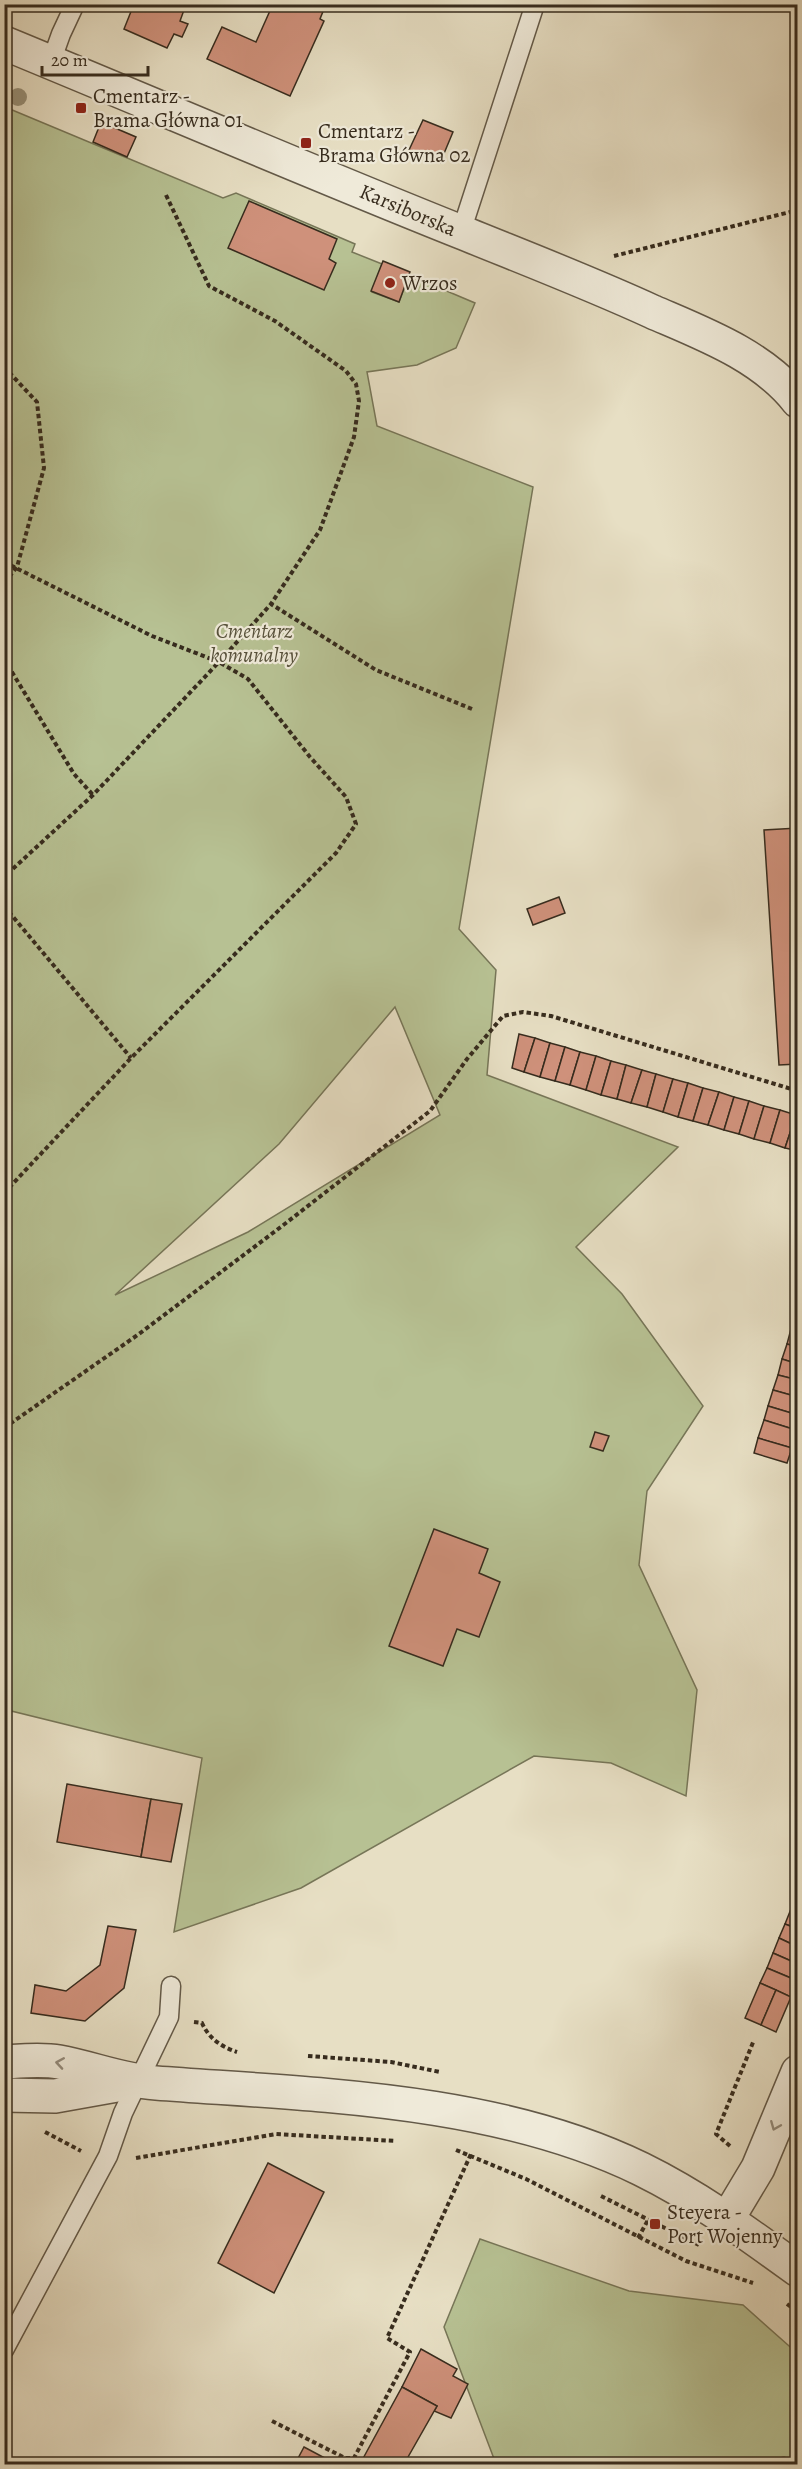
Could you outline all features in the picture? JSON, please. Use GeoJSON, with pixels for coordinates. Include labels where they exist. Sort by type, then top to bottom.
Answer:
{"type":"FeatureCollection","features":[{"type":"Feature","properties":{"kind":"street","name":"Karsiborska"},"geometry":{"type":"LineString","coordinates":[[4,43],[558,270],[696,331],[748,357],[785,385],[798,401]]}},
{"type":"Feature","properties":{"kind":"street"},"geometry":{"type":"LineString","coordinates":[[4,2062],[57,2061],[137,2082],[410,2104],[502,2121],[579,2143],[615,2157],[687,2193],[728,2218],[798,2270]]}},
{"type":"Feature","properties":{"kind":"street"},"geometry":{"type":"LineString","coordinates":[[728,2218],[758,2168],[798,2072]]}},
{"type":"Feature","properties":{"kind":"street"},"geometry":{"type":"LineString","coordinates":[[4,2095],[55,2097],[137,2082]]}},
{"type":"Feature","properties":{"kind":"lane"},"geometry":{"type":"LineString","coordinates":[[51,62],[75,4]]}},
{"type":"Feature","properties":{"kind":"lane"},"geometry":{"type":"LineString","coordinates":[[461,232],[535,4]]}},
{"type":"Feature","properties":{"kind":"lane"},"geometry":{"type":"LineString","coordinates":[[4,2350],[104,2164],[123,2113],[169,2017],[171,1986]]}},
{"type":"Feature","properties":{"kind":"path"},"geometry":{"type":"LineString","coordinates":[[4,877],[93,795],[271,604],[320,530],[354,437],[359,401],[356,384],[346,371],[275,321],[209,286],[166,195]]}},
{"type":"Feature","properties":{"kind":"path"},"geometry":{"type":"LineString","coordinates":[[558,270],[798,210]]}},
{"type":"Feature","properties":{"kind":"path"},"geometry":{"type":"LineString","coordinates":[[4,367],[36,402],[44,468],[17,567],[4,583]]}},
{"type":"Feature","properties":{"kind":"path"},"geometry":{"type":"LineString","coordinates":[[4,562],[152,636],[219,662],[248,679],[310,757],[346,797],[356,824],[336,853],[131,1058],[4,1193]]}},
{"type":"Feature","properties":{"kind":"path"},"geometry":{"type":"LineString","coordinates":[[271,604],[376,670],[472,710]]}},
{"type":"Feature","properties":{"kind":"path"},"geometry":{"type":"LineString","coordinates":[[4,659],[74,774],[93,795]]}},
{"type":"Feature","properties":{"kind":"path"},"geometry":{"type":"LineString","coordinates":[[4,906],[131,1058]]}},
{"type":"Feature","properties":{"kind":"path"},"geometry":{"type":"LineString","coordinates":[[4,1428],[148,1327],[286,1224],[430,1111],[467,1059],[503,1016],[523,1011],[551,1016],[798,1091]]}},
{"type":"Feature","properties":{"kind":"path"},"geometry":{"type":"LineString","coordinates":[[738,2154],[716,2134],[754,2040]]}},
{"type":"Feature","properties":{"kind":"path"},"geometry":{"type":"LineString","coordinates":[[39,2129],[77,2150],[88,2153]]}},
{"type":"Feature","properties":{"kind":"path"},"geometry":{"type":"LineString","coordinates":[[128,2158],[148,2157],[276,2134],[400,2141]]}},
{"type":"Feature","properties":{"kind":"path"},"geometry":{"type":"LineString","coordinates":[[450,2148],[471,2154],[526,2179],[686,2261],[756,2284]]}},
{"type":"Feature","properties":{"kind":"path"},"geometry":{"type":"LineString","coordinates":[[272,2421],[345,2458],[354,2458],[410,2352],[387,2338],[471,2154]]}},
{"type":"Feature","properties":{"kind":"path"},"geometry":{"type":"LineString","coordinates":[[601,2196],[702,2247]]}},
{"type":"Feature","properties":{"kind":"path"},"geometry":{"type":"LineString","coordinates":[[638,2238],[648,2220]]}},
{"type":"Feature","properties":{"kind":"path"},"geometry":{"type":"LineString","coordinates":[[780,2298],[798,2312]]}},
{"type":"Feature","properties":{"kind":"green space","name":"Cmentarz komunalny"},"geometry":{"type":"Polygon","coordinates":[[[5,107],[223,198],[236,193],[355,244],[352,252],[382,264],[372,292],[399,302],[409,275],[475,303],[456,348],[417,365],[367,372],[377,426],[533,487],[459,929],[496,970],[487,1075],[678,1147],[576,1247],[622,1294],[703,1406],[647,1491],[639,1565],[697,1690],[686,1796],[611,1763],[534,1756],[301,1888],[174,1932],[202,1758],[7,1710],[5,1715],[5,107]],[[395,1007],[279,1144],[115,1295],[248,1232],[440,1115],[395,1007]]]}},
{"type":"Feature","properties":{"kind":"green space"},"geometry":{"type":"Polygon","coordinates":[[[480,2239],[629,2291],[743,2305],[797,2353],[797,2462],[784,2457],[751,2464],[496,2464],[444,2327],[480,2239]]]}},
{"type":"Feature","properties":{"kind":"building"},"geometry":{"type":"Polygon","coordinates":[[[134,4],[171,4],[184,10],[180,21],[188,24],[182,37],[174,34],[167,48],[124,29],[134,4]]]}},
{"type":"Feature","properties":{"kind":"building"},"geometry":{"type":"Polygon","coordinates":[[[273,4],[326,4],[320,19],[324,21],[290,96],[207,59],[222,27],[256,42],[273,4]]]}},
{"type":"Feature","properties":{"kind":"building"},"geometry":{"type":"Polygon","coordinates":[[[423,120],[453,132],[440,163],[409,150],[423,120]]]}},
{"type":"Feature","properties":{"kind":"building"},"geometry":{"type":"Polygon","coordinates":[[[101,122],[136,137],[127,157],[93,142],[101,122]]]}},
{"type":"Feature","properties":{"kind":"building"},"geometry":{"type":"Polygon","coordinates":[[[249,201],[337,239],[329,259],[336,263],[324,290],[228,248],[249,201]]]}},
{"type":"Feature","properties":{"kind":"building","name":"Wrzos"},"geometry":{"type":"Polygon","coordinates":[[[383,261],[410,272],[399,302],[371,291],[383,261]]]}},
{"type":"Feature","properties":{"kind":"building"},"geometry":{"type":"Polygon","coordinates":[[[798,828],[798,1064],[779,1065],[764,830],[798,828]]]}},
{"type":"Feature","properties":{"kind":"building"},"geometry":{"type":"Polygon","coordinates":[[[559,897],[565,913],[533,925],[527,909],[559,897]]]}},
{"type":"Feature","properties":{"kind":"building"},"geometry":{"type":"Polygon","coordinates":[[[519,1034],[535,1038],[524,1072],[512,1068],[519,1034]]]}},
{"type":"Feature","properties":{"kind":"building"},"geometry":{"type":"Polygon","coordinates":[[[535,1038],[550,1043],[540,1077],[524,1072],[535,1038]]]}},
{"type":"Feature","properties":{"kind":"building"},"geometry":{"type":"Polygon","coordinates":[[[550,1043],[565,1047],[555,1081],[540,1077],[550,1043]]]}},
{"type":"Feature","properties":{"kind":"building"},"geometry":{"type":"Polygon","coordinates":[[[565,1047],[580,1052],[570,1085],[555,1081],[565,1047]]]}},
{"type":"Feature","properties":{"kind":"building"},"geometry":{"type":"Polygon","coordinates":[[[580,1052],[596,1056],[586,1090],[570,1085],[580,1052]]]}},
{"type":"Feature","properties":{"kind":"building"},"geometry":{"type":"Polygon","coordinates":[[[596,1056],[611,1061],[601,1095],[586,1090],[596,1056]]]}},
{"type":"Feature","properties":{"kind":"building"},"geometry":{"type":"Polygon","coordinates":[[[611,1061],[626,1065],[617,1099],[601,1095],[611,1061]]]}},
{"type":"Feature","properties":{"kind":"building"},"geometry":{"type":"Polygon","coordinates":[[[626,1065],[642,1070],[631,1103],[617,1099],[626,1065]]]}},
{"type":"Feature","properties":{"kind":"building"},"geometry":{"type":"Polygon","coordinates":[[[642,1070],[656,1074],[647,1107],[631,1103],[642,1070]]]}},
{"type":"Feature","properties":{"kind":"building"},"geometry":{"type":"Polygon","coordinates":[[[656,1074],[673,1079],[663,1112],[647,1107],[656,1074]]]}},
{"type":"Feature","properties":{"kind":"building"},"geometry":{"type":"Polygon","coordinates":[[[673,1079],[688,1083],[678,1117],[663,1112],[673,1079]]]}},
{"type":"Feature","properties":{"kind":"building"},"geometry":{"type":"Polygon","coordinates":[[[688,1083],[703,1088],[693,1121],[678,1117],[688,1083]]]}},
{"type":"Feature","properties":{"kind":"building"},"geometry":{"type":"Polygon","coordinates":[[[703,1088],[719,1092],[708,1125],[693,1121],[703,1088]]]}},
{"type":"Feature","properties":{"kind":"building"},"geometry":{"type":"Polygon","coordinates":[[[719,1092],[734,1097],[724,1130],[708,1125],[719,1092]]]}},
{"type":"Feature","properties":{"kind":"building"},"geometry":{"type":"Polygon","coordinates":[[[734,1097],[749,1101],[739,1134],[724,1130],[734,1097]]]}},
{"type":"Feature","properties":{"kind":"building"},"geometry":{"type":"Polygon","coordinates":[[[749,1101],[764,1106],[754,1139],[739,1134],[749,1101]]]}},
{"type":"Feature","properties":{"kind":"building"},"geometry":{"type":"Polygon","coordinates":[[[764,1106],[780,1110],[770,1143],[754,1139],[764,1106]]]}},
{"type":"Feature","properties":{"kind":"building"},"geometry":{"type":"Polygon","coordinates":[[[780,1110],[796,1115],[785,1148],[770,1143],[780,1110]]]}},
{"type":"Feature","properties":{"kind":"building"},"geometry":{"type":"Polygon","coordinates":[[[796,1115],[798,1115],[798,1151],[785,1148],[796,1115]]]}},
{"type":"Feature","properties":{"kind":"building"},"geometry":{"type":"Polygon","coordinates":[[[796,1313],[798,1313],[798,1331],[791,1329],[796,1313]]]}},
{"type":"Feature","properties":{"kind":"building"},"geometry":{"type":"Polygon","coordinates":[[[791,1329],[798,1331],[798,1347],[787,1344],[791,1329]]]}},
{"type":"Feature","properties":{"kind":"building"},"geometry":{"type":"Polygon","coordinates":[[[787,1344],[798,1347],[798,1364],[782,1359],[787,1344]]]}},
{"type":"Feature","properties":{"kind":"building"},"geometry":{"type":"Polygon","coordinates":[[[782,1359],[798,1364],[798,1380],[778,1375],[782,1359]]]}},
{"type":"Feature","properties":{"kind":"building"},"geometry":{"type":"Polygon","coordinates":[[[778,1375],[798,1380],[798,1397],[773,1390],[778,1375]]]}},
{"type":"Feature","properties":{"kind":"building"},"geometry":{"type":"Polygon","coordinates":[[[773,1390],[798,1397],[798,1415],[768,1406],[773,1390]]]}},
{"type":"Feature","properties":{"kind":"building"},"geometry":{"type":"Polygon","coordinates":[[[768,1406],[798,1415],[796,1430],[764,1420],[768,1406]]]}},
{"type":"Feature","properties":{"kind":"building"},"geometry":{"type":"Polygon","coordinates":[[[764,1420],[796,1430],[792,1448],[758,1438],[764,1420]]]}},
{"type":"Feature","properties":{"kind":"building"},"geometry":{"type":"Polygon","coordinates":[[[595,1432],[609,1436],[603,1451],[590,1447],[595,1432]]]}},
{"type":"Feature","properties":{"kind":"building"},"geometry":{"type":"Polygon","coordinates":[[[758,1438],[792,1448],[787,1463],[754,1453],[758,1438]]]}},
{"type":"Feature","properties":{"kind":"building"},"geometry":{"type":"Polygon","coordinates":[[[434,1529],[488,1549],[479,1573],[500,1582],[479,1637],[457,1629],[443,1666],[389,1646],[434,1529]]]}},
{"type":"Feature","properties":{"kind":"building"},"geometry":{"type":"Polygon","coordinates":[[[67,1784],[151,1799],[141,1857],[57,1842],[67,1784]]]}},
{"type":"Feature","properties":{"kind":"building"},"geometry":{"type":"Polygon","coordinates":[[[151,1799],[182,1804],[171,1862],[141,1857],[151,1799]]]}},
{"type":"Feature","properties":{"kind":"building"},"geometry":{"type":"Polygon","coordinates":[[[791,1909],[798,1912],[798,1929],[785,1924],[791,1909]]]}},
{"type":"Feature","properties":{"kind":"building"},"geometry":{"type":"Polygon","coordinates":[[[785,1924],[798,1929],[798,1947],[779,1938],[785,1924]]]}},
{"type":"Feature","properties":{"kind":"building"},"geometry":{"type":"Polygon","coordinates":[[[108,1926],[136,1930],[124,1988],[85,2021],[31,2013],[35,1985],[66,1991],[100,1965],[108,1926]]]}},
{"type":"Feature","properties":{"kind":"building"},"geometry":{"type":"Polygon","coordinates":[[[779,1938],[798,1947],[798,1964],[773,1953],[779,1938]]]}},
{"type":"Feature","properties":{"kind":"building"},"geometry":{"type":"Polygon","coordinates":[[[773,1953],[798,1964],[798,1981],[767,1968],[773,1953]]]}},
{"type":"Feature","properties":{"kind":"building"},"geometry":{"type":"Polygon","coordinates":[[[767,1968],[798,1981],[791,1997],[760,1983],[767,1968]]]}},
{"type":"Feature","properties":{"kind":"building"},"geometry":{"type":"Polygon","coordinates":[[[760,1983],[776,1990],[761,2025],[745,2018],[760,1983]]]}},
{"type":"Feature","properties":{"kind":"building"},"geometry":{"type":"Polygon","coordinates":[[[776,1990],[791,1997],[776,2032],[761,2025],[776,1990]]]}},
{"type":"Feature","properties":{"kind":"building"},"geometry":{"type":"Polygon","coordinates":[[[268,2163],[324,2192],[274,2293],[218,2263],[268,2163]]]}},
{"type":"Feature","properties":{"kind":"building"},"geometry":{"type":"Polygon","coordinates":[[[421,2349],[457,2369],[453,2376],[468,2384],[451,2418],[434,2411],[437,2406],[402,2387],[421,2349]]]}},
{"type":"Feature","properties":{"kind":"building"},"geometry":{"type":"Polygon","coordinates":[[[402,2387],[437,2406],[404,2464],[360,2464],[402,2387]]]}},
{"type":"Feature","properties":{"kind":"building"},"geometry":{"type":"Polygon","coordinates":[[[304,2447],[336,2464],[295,2464],[304,2447]]]}},
{"type":"Feature","properties":{"kind":"place","name":"Cmentarz - Brama Główna 01"},"geometry":{"type":"Point","coordinates":[81,108]}},
{"type":"Feature","properties":{"kind":"place","name":"Cmentarz - Brama Główna 02"},"geometry":{"type":"Point","coordinates":[306,143]}},
{"type":"Feature","properties":{"kind":"place","name":"Wrzos"},"geometry":{"type":"Point","coordinates":[390,283]}},
{"type":"Feature","properties":{"kind":"place","name":"Steyera - Port Wojenny"},"geometry":{"type":"Point","coordinates":[655,2224]}}]}
